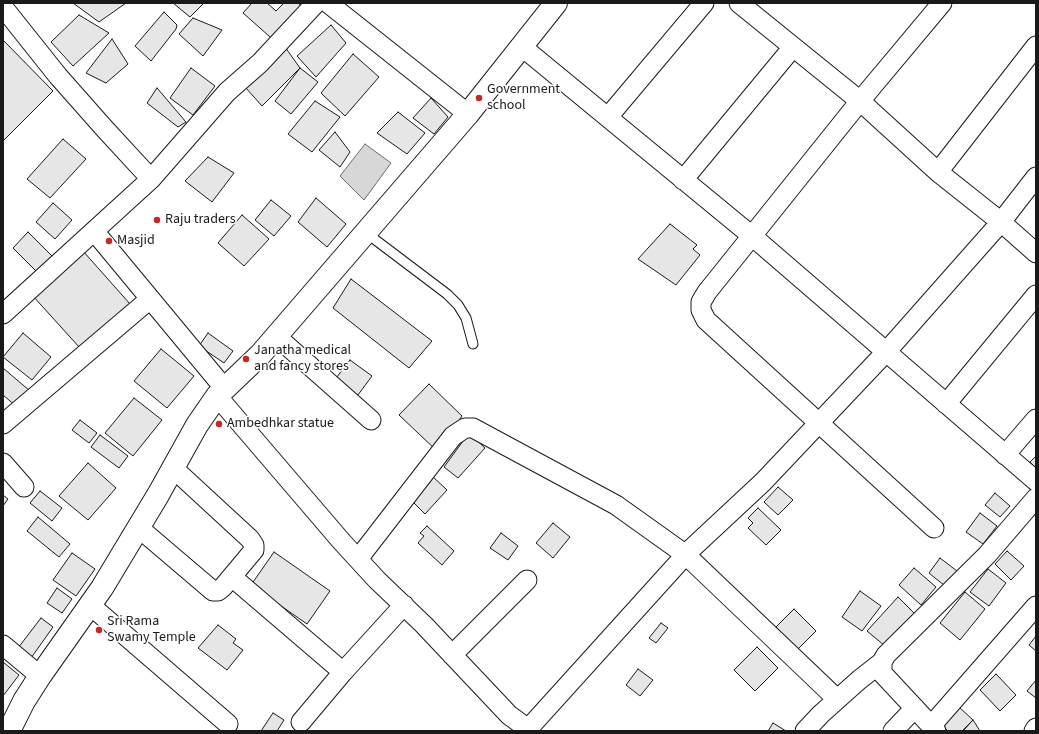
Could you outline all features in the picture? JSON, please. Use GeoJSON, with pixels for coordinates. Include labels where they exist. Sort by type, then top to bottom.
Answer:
{"type":"FeatureCollection","features":[{"type":"Feature","properties":{"kind":"street"},"geometry":{"type":"LineString","coordinates":[[3,314],[151,179],[228,92],[260,63],[316,3]]}},
{"type":"Feature","properties":{"kind":"street"},"geometry":{"type":"LineString","coordinates":[[328,3],[468,114]]}},
{"type":"Feature","properties":{"kind":"street"},"geometry":{"type":"LineString","coordinates":[[9,731],[24,701],[40,676],[102,588],[139,528],[174,468],[197,424],[221,393],[260,355],[468,114],[556,3]]}},
{"type":"Feature","properties":{"kind":"street"},"geometry":{"type":"LineString","coordinates":[[608,117],[704,3]]}},
{"type":"Feature","properties":{"kind":"street"},"geometry":{"type":"LineString","coordinates":[[739,3],[860,101],[938,172],[1001,222],[1036,253]]}},
{"type":"Feature","properties":{"kind":"street"},"geometry":{"type":"LineString","coordinates":[[934,528],[706,320],[701,310],[701,302],[707,292],[860,101],[942,3]]}},
{"type":"Feature","properties":{"kind":"street"},"geometry":{"type":"LineString","coordinates":[[3,7],[74,94],[151,179]]}},
{"type":"Feature","properties":{"kind":"street"},"geometry":{"type":"LineString","coordinates":[[521,46],[752,236],[1036,481]]}},
{"type":"Feature","properties":{"kind":"street"},"geometry":{"type":"LineString","coordinates":[[938,172],[1029,68],[1036,46]]}},
{"type":"Feature","properties":{"kind":"street"},"geometry":{"type":"LineString","coordinates":[[683,180],[793,47]]}},
{"type":"Feature","properties":{"kind":"street"},"geometry":{"type":"LineString","coordinates":[[94,231],[150,299],[221,393],[342,542],[452,654],[509,715],[527,730],[686,554],[763,482],[886,352],[1001,222],[1036,178]]}},
{"type":"Feature","properties":{"kind":"street"},"geometry":{"type":"LineString","coordinates":[[946,404],[1036,295]]}},
{"type":"Feature","properties":{"kind":"street"},"geometry":{"type":"LineString","coordinates":[[3,424],[150,299]]}},
{"type":"Feature","properties":{"kind":"street"},"geometry":{"type":"LineString","coordinates":[[276,336],[371,420]]}},
{"type":"Feature","properties":{"kind":"street"},"geometry":{"type":"LineString","coordinates":[[1005,455],[1036,419]]}},
{"type":"Feature","properties":{"kind":"street"},"geometry":{"type":"LineString","coordinates":[[358,559],[453,436],[465,428],[473,428],[616,505],[686,554],[837,699]]}},
{"type":"Feature","properties":{"kind":"street"},"geometry":{"type":"LineString","coordinates":[[3,463],[24,487]]}},
{"type":"Feature","properties":{"kind":"street"},"geometry":{"type":"LineString","coordinates":[[139,528],[213,591],[218,591],[223,588],[254,550],[254,544],[250,539],[174,468]]}},
{"type":"Feature","properties":{"kind":"street"},"geometry":{"type":"LineString","coordinates":[[805,731],[837,699],[882,662],[886,655],[987,555],[1036,498]]}},
{"type":"Feature","properties":{"kind":"street"},"geometry":{"type":"LineString","coordinates":[[232,577],[343,672]]}},
{"type":"Feature","properties":{"kind":"street"},"geometry":{"type":"LineString","coordinates":[[452,654],[527,580]]}},
{"type":"Feature","properties":{"kind":"street"},"geometry":{"type":"LineString","coordinates":[[90,605],[228,724]]}},
{"type":"Feature","properties":{"kind":"street"},"geometry":{"type":"LineString","coordinates":[[301,722],[343,672],[404,605]]}},
{"type":"Feature","properties":{"kind":"street"},"geometry":{"type":"LineString","coordinates":[[882,662],[882,673],[934,728],[1036,606]]}},
{"type":"Feature","properties":{"kind":"street"},"geometry":{"type":"LineString","coordinates":[[3,645],[40,676]]}},
{"type":"Feature","properties":{"kind":"street"},"geometry":{"type":"LineString","coordinates":[[893,731],[915,708]]}},
{"type":"Feature","properties":{"kind":"lane"},"geometry":{"type":"LineString","coordinates":[[366,232],[447,294],[458,305],[466,318],[473,344]]}},
{"type":"Feature","properties":{"kind":"shaded area"},"geometry":{"type":"Polygon","coordinates":[[[365,144],[391,163],[364,200],[340,176],[365,144]]]}},
{"type":"Feature","properties":{"kind":"building"},"geometry":{"type":"Polygon","coordinates":[[[73,3],[126,3],[99,22],[73,3]]]}},
{"type":"Feature","properties":{"kind":"building"},"geometry":{"type":"Polygon","coordinates":[[[173,3],[204,3],[190,17],[173,3]]]}},
{"type":"Feature","properties":{"kind":"building"},"geometry":{"type":"Polygon","coordinates":[[[252,3],[267,3],[276,11],[284,3],[298,3],[306,10],[278,44],[243,13],[252,3]]]}},
{"type":"Feature","properties":{"kind":"building"},"geometry":{"type":"Polygon","coordinates":[[[164,12],[177,25],[176,29],[151,61],[135,46],[164,12]]]}},
{"type":"Feature","properties":{"kind":"building"},"geometry":{"type":"Polygon","coordinates":[[[79,15],[109,33],[73,66],[51,42],[79,15]]]}},
{"type":"Feature","properties":{"kind":"building"},"geometry":{"type":"Polygon","coordinates":[[[193,18],[222,30],[203,56],[179,34],[193,18]]]}},
{"type":"Feature","properties":{"kind":"building"},"geometry":{"type":"Polygon","coordinates":[[[331,25],[346,43],[316,77],[297,56],[331,25]]]}},
{"type":"Feature","properties":{"kind":"building"},"geometry":{"type":"Polygon","coordinates":[[[112,39],[128,64],[106,83],[86,73],[112,39]]]}},
{"type":"Feature","properties":{"kind":"building"},"geometry":{"type":"Polygon","coordinates":[[[3,40],[53,91],[3,141],[3,40]]]}},
{"type":"Feature","properties":{"kind":"building"},"geometry":{"type":"Polygon","coordinates":[[[285,47],[300,68],[262,106],[246,88],[285,47]]]}},
{"type":"Feature","properties":{"kind":"building"},"geometry":{"type":"Polygon","coordinates":[[[353,54],[379,77],[345,116],[321,93],[353,54]]]}},
{"type":"Feature","properties":{"kind":"building"},"geometry":{"type":"Polygon","coordinates":[[[191,68],[215,86],[193,115],[170,98],[191,68]]]}},
{"type":"Feature","properties":{"kind":"building"},"geometry":{"type":"Polygon","coordinates":[[[300,68],[318,82],[291,114],[275,101],[300,68]]]}},
{"type":"Feature","properties":{"kind":"building"},"geometry":{"type":"Polygon","coordinates":[[[157,88],[186,122],[178,127],[147,103],[157,88]]]}},
{"type":"Feature","properties":{"kind":"building"},"geometry":{"type":"Polygon","coordinates":[[[431,98],[448,117],[434,134],[413,118],[431,98]]]}},
{"type":"Feature","properties":{"kind":"building"},"geometry":{"type":"Polygon","coordinates":[[[315,101],[340,117],[312,152],[288,134],[315,101]]]}},
{"type":"Feature","properties":{"kind":"building"},"geometry":{"type":"Polygon","coordinates":[[[398,112],[425,133],[407,154],[377,133],[398,112]]]}},
{"type":"Feature","properties":{"kind":"building"},"geometry":{"type":"Polygon","coordinates":[[[335,132],[350,152],[340,167],[319,150],[335,132]]]}},
{"type":"Feature","properties":{"kind":"building"},"geometry":{"type":"Polygon","coordinates":[[[63,139],[86,159],[50,198],[27,179],[63,139]]]}},
{"type":"Feature","properties":{"kind":"building"},"geometry":{"type":"Polygon","coordinates":[[[208,157],[234,173],[212,202],[185,181],[208,157]]]}},
{"type":"Feature","properties":{"kind":"building"},"geometry":{"type":"Polygon","coordinates":[[[316,198],[346,224],[327,247],[298,222],[316,198]]]}},
{"type":"Feature","properties":{"kind":"building"},"geometry":{"type":"Polygon","coordinates":[[[271,200],[291,216],[274,236],[255,220],[271,200]]]}},
{"type":"Feature","properties":{"kind":"building"},"geometry":{"type":"Polygon","coordinates":[[[53,203],[72,220],[55,239],[36,222],[53,203]]]}},
{"type":"Feature","properties":{"kind":"building"},"geometry":{"type":"Polygon","coordinates":[[[242,215],[269,239],[244,266],[218,243],[242,215]]]}},
{"type":"Feature","properties":{"kind":"building"},"geometry":{"type":"Polygon","coordinates":[[[670,224],[697,245],[693,249],[700,255],[676,285],[638,259],[670,224]]]}},
{"type":"Feature","properties":{"kind":"building"},"geometry":{"type":"Polygon","coordinates":[[[28,232],[53,257],[38,273],[13,248],[28,232]]]}},
{"type":"Feature","properties":{"kind":"building"},"geometry":{"type":"Polygon","coordinates":[[[83,251],[130,304],[80,348],[32,295],[83,251]]]}},
{"type":"Feature","properties":{"kind":"building"},"geometry":{"type":"Polygon","coordinates":[[[351,279],[432,341],[409,368],[333,308],[351,279]]]}},
{"type":"Feature","properties":{"kind":"building"},"geometry":{"type":"Polygon","coordinates":[[[23,333],[51,357],[32,380],[3,357],[23,333]]]}},
{"type":"Feature","properties":{"kind":"building"},"geometry":{"type":"Polygon","coordinates":[[[208,333],[233,351],[224,363],[199,346],[208,333]]]}},
{"type":"Feature","properties":{"kind":"building"},"geometry":{"type":"Polygon","coordinates":[[[161,349],[194,376],[167,408],[134,381],[161,349]]]}},
{"type":"Feature","properties":{"kind":"building"},"geometry":{"type":"Polygon","coordinates":[[[350,360],[372,376],[355,399],[333,382],[350,360]]]}},
{"type":"Feature","properties":{"kind":"building"},"geometry":{"type":"Polygon","coordinates":[[[3,368],[30,391],[17,407],[3,395],[3,368]]]}},
{"type":"Feature","properties":{"kind":"building"},"geometry":{"type":"Polygon","coordinates":[[[429,384],[462,416],[437,451],[399,415],[429,384]]]}},
{"type":"Feature","properties":{"kind":"building"},"geometry":{"type":"Polygon","coordinates":[[[134,398],[162,420],[133,456],[105,433],[134,398]]]}},
{"type":"Feature","properties":{"kind":"building"},"geometry":{"type":"Polygon","coordinates":[[[80,420],[97,433],[89,443],[72,430],[80,420]]]}},
{"type":"Feature","properties":{"kind":"building"},"geometry":{"type":"Polygon","coordinates":[[[469,433],[485,448],[458,478],[444,467],[469,433]]]}},
{"type":"Feature","properties":{"kind":"building"},"geometry":{"type":"Polygon","coordinates":[[[100,435],[128,456],[119,468],[91,447],[100,435]]]}},
{"type":"Feature","properties":{"kind":"building"},"geometry":{"type":"Polygon","coordinates":[[[1036,456],[1036,468],[1030,462],[1036,456]]]}},
{"type":"Feature","properties":{"kind":"building"},"geometry":{"type":"Polygon","coordinates":[[[88,463],[116,488],[88,520],[59,496],[88,463]]]}},
{"type":"Feature","properties":{"kind":"building"},"geometry":{"type":"Polygon","coordinates":[[[431,475],[447,490],[425,514],[411,500],[431,475]]]}},
{"type":"Feature","properties":{"kind":"building"},"geometry":{"type":"Polygon","coordinates":[[[778,487],[793,500],[778,515],[764,502],[778,487]]]}},
{"type":"Feature","properties":{"kind":"building"},"geometry":{"type":"Polygon","coordinates":[[[40,491],[62,508],[52,521],[30,503],[40,491]]]}},
{"type":"Feature","properties":{"kind":"building"},"geometry":{"type":"Polygon","coordinates":[[[995,493],[1010,506],[1000,517],[985,505],[995,493]]]}},
{"type":"Feature","properties":{"kind":"building"},"geometry":{"type":"Polygon","coordinates":[[[3,495],[8,499],[3,506],[3,495]]]}},
{"type":"Feature","properties":{"kind":"building"},"geometry":{"type":"Polygon","coordinates":[[[758,508],[781,530],[766,545],[748,528],[753,523],[748,518],[758,508]]]}},
{"type":"Feature","properties":{"kind":"building"},"geometry":{"type":"Polygon","coordinates":[[[980,513],[997,526],[983,544],[966,532],[980,513]]]}},
{"type":"Feature","properties":{"kind":"building"},"geometry":{"type":"Polygon","coordinates":[[[38,517],[70,544],[59,557],[27,531],[38,517]]]}},
{"type":"Feature","properties":{"kind":"building"},"geometry":{"type":"Polygon","coordinates":[[[553,523],[570,537],[553,558],[536,543],[553,523]]]}},
{"type":"Feature","properties":{"kind":"building"},"geometry":{"type":"Polygon","coordinates":[[[427,526],[454,551],[442,565],[418,543],[424,536],[420,533],[427,526]]]}},
{"type":"Feature","properties":{"kind":"building"},"geometry":{"type":"Polygon","coordinates":[[[501,533],[518,546],[508,560],[490,548],[501,533]]]}},
{"type":"Feature","properties":{"kind":"building"},"geometry":{"type":"Polygon","coordinates":[[[1007,551],[1024,566],[1011,580],[995,564],[1007,551]]]}},
{"type":"Feature","properties":{"kind":"building"},"geometry":{"type":"Polygon","coordinates":[[[274,552],[330,591],[307,624],[251,585],[274,552]]]}},
{"type":"Feature","properties":{"kind":"building"},"geometry":{"type":"Polygon","coordinates":[[[72,553],[95,569],[76,596],[53,580],[72,553]]]}},
{"type":"Feature","properties":{"kind":"building"},"geometry":{"type":"Polygon","coordinates":[[[940,558],[957,571],[945,586],[929,573],[940,558]]]}},
{"type":"Feature","properties":{"kind":"building"},"geometry":{"type":"Polygon","coordinates":[[[914,568],[936,587],[921,605],[899,585],[914,568]]]}},
{"type":"Feature","properties":{"kind":"building"},"geometry":{"type":"Polygon","coordinates":[[[988,569],[1006,583],[989,606],[970,592],[988,569]]]}},
{"type":"Feature","properties":{"kind":"building"},"geometry":{"type":"Polygon","coordinates":[[[57,588],[72,599],[62,613],[47,603],[57,588]]]}},
{"type":"Feature","properties":{"kind":"building"},"geometry":{"type":"Polygon","coordinates":[[[860,591],[881,606],[862,631],[842,617],[860,591]]]}},
{"type":"Feature","properties":{"kind":"building"},"geometry":{"type":"Polygon","coordinates":[[[965,592],[985,609],[960,640],[940,623],[965,592]]]}},
{"type":"Feature","properties":{"kind":"building"},"geometry":{"type":"Polygon","coordinates":[[[898,597],[917,616],[885,646],[867,631],[898,597]]]}},
{"type":"Feature","properties":{"kind":"building"},"geometry":{"type":"Polygon","coordinates":[[[794,609],[816,631],[798,649],[776,627],[794,609]]]}},
{"type":"Feature","properties":{"kind":"building"},"geometry":{"type":"Polygon","coordinates":[[[41,618],[53,627],[31,658],[18,648],[41,618]]]}},
{"type":"Feature","properties":{"kind":"building"},"geometry":{"type":"Polygon","coordinates":[[[661,623],[668,628],[656,643],[649,638],[661,623]]]}},
{"type":"Feature","properties":{"kind":"building"},"geometry":{"type":"Polygon","coordinates":[[[218,625],[236,639],[233,643],[243,650],[227,670],[198,648],[218,625]]]}},
{"type":"Feature","properties":{"kind":"building"},"geometry":{"type":"Polygon","coordinates":[[[1036,636],[1036,651],[1029,645],[1036,636]]]}},
{"type":"Feature","properties":{"kind":"building"},"geometry":{"type":"Polygon","coordinates":[[[757,647],[778,668],[755,691],[734,670],[757,647]]]}},
{"type":"Feature","properties":{"kind":"building"},"geometry":{"type":"Polygon","coordinates":[[[3,662],[19,675],[3,696],[3,662]]]}},
{"type":"Feature","properties":{"kind":"building"},"geometry":{"type":"Polygon","coordinates":[[[638,669],[653,680],[640,696],[626,685],[638,669]]]}},
{"type":"Feature","properties":{"kind":"building"},"geometry":{"type":"Polygon","coordinates":[[[996,674],[1016,695],[1000,711],[980,690],[996,674]]]}},
{"type":"Feature","properties":{"kind":"building"},"geometry":{"type":"Polygon","coordinates":[[[1036,680],[1036,698],[1027,691],[1036,680]]]}},
{"type":"Feature","properties":{"kind":"building"},"geometry":{"type":"Polygon","coordinates":[[[959,707],[973,720],[962,731],[948,731],[942,725],[959,707]]]}},
{"type":"Feature","properties":{"kind":"building"},"geometry":{"type":"Polygon","coordinates":[[[273,713],[284,720],[277,731],[261,731],[273,713]]]}},
{"type":"Feature","properties":{"kind":"building"},"geometry":{"type":"Polygon","coordinates":[[[973,720],[980,731],[963,731],[973,720]]]}},
{"type":"Feature","properties":{"kind":"building"},"geometry":{"type":"Polygon","coordinates":[[[773,723],[786,731],[768,731],[773,723]]]}},
{"type":"Feature","properties":{"kind":"place","name":"Government school"},"geometry":{"type":"Point","coordinates":[479,98]}},
{"type":"Feature","properties":{"kind":"place","name":"Raju traders"},"geometry":{"type":"Point","coordinates":[157,220]}},
{"type":"Feature","properties":{"kind":"place","name":"Masjid"},"geometry":{"type":"Point","coordinates":[109,241]}},
{"type":"Feature","properties":{"kind":"place","name":"Janatha medical and fancy stores"},"geometry":{"type":"Point","coordinates":[246,359]}},
{"type":"Feature","properties":{"kind":"place","name":"Ambedhkar statue"},"geometry":{"type":"Point","coordinates":[219,424]}},
{"type":"Feature","properties":{"kind":"place","name":"Sri Rama Swamy Temple"},"geometry":{"type":"Point","coordinates":[99,630]}}]}
